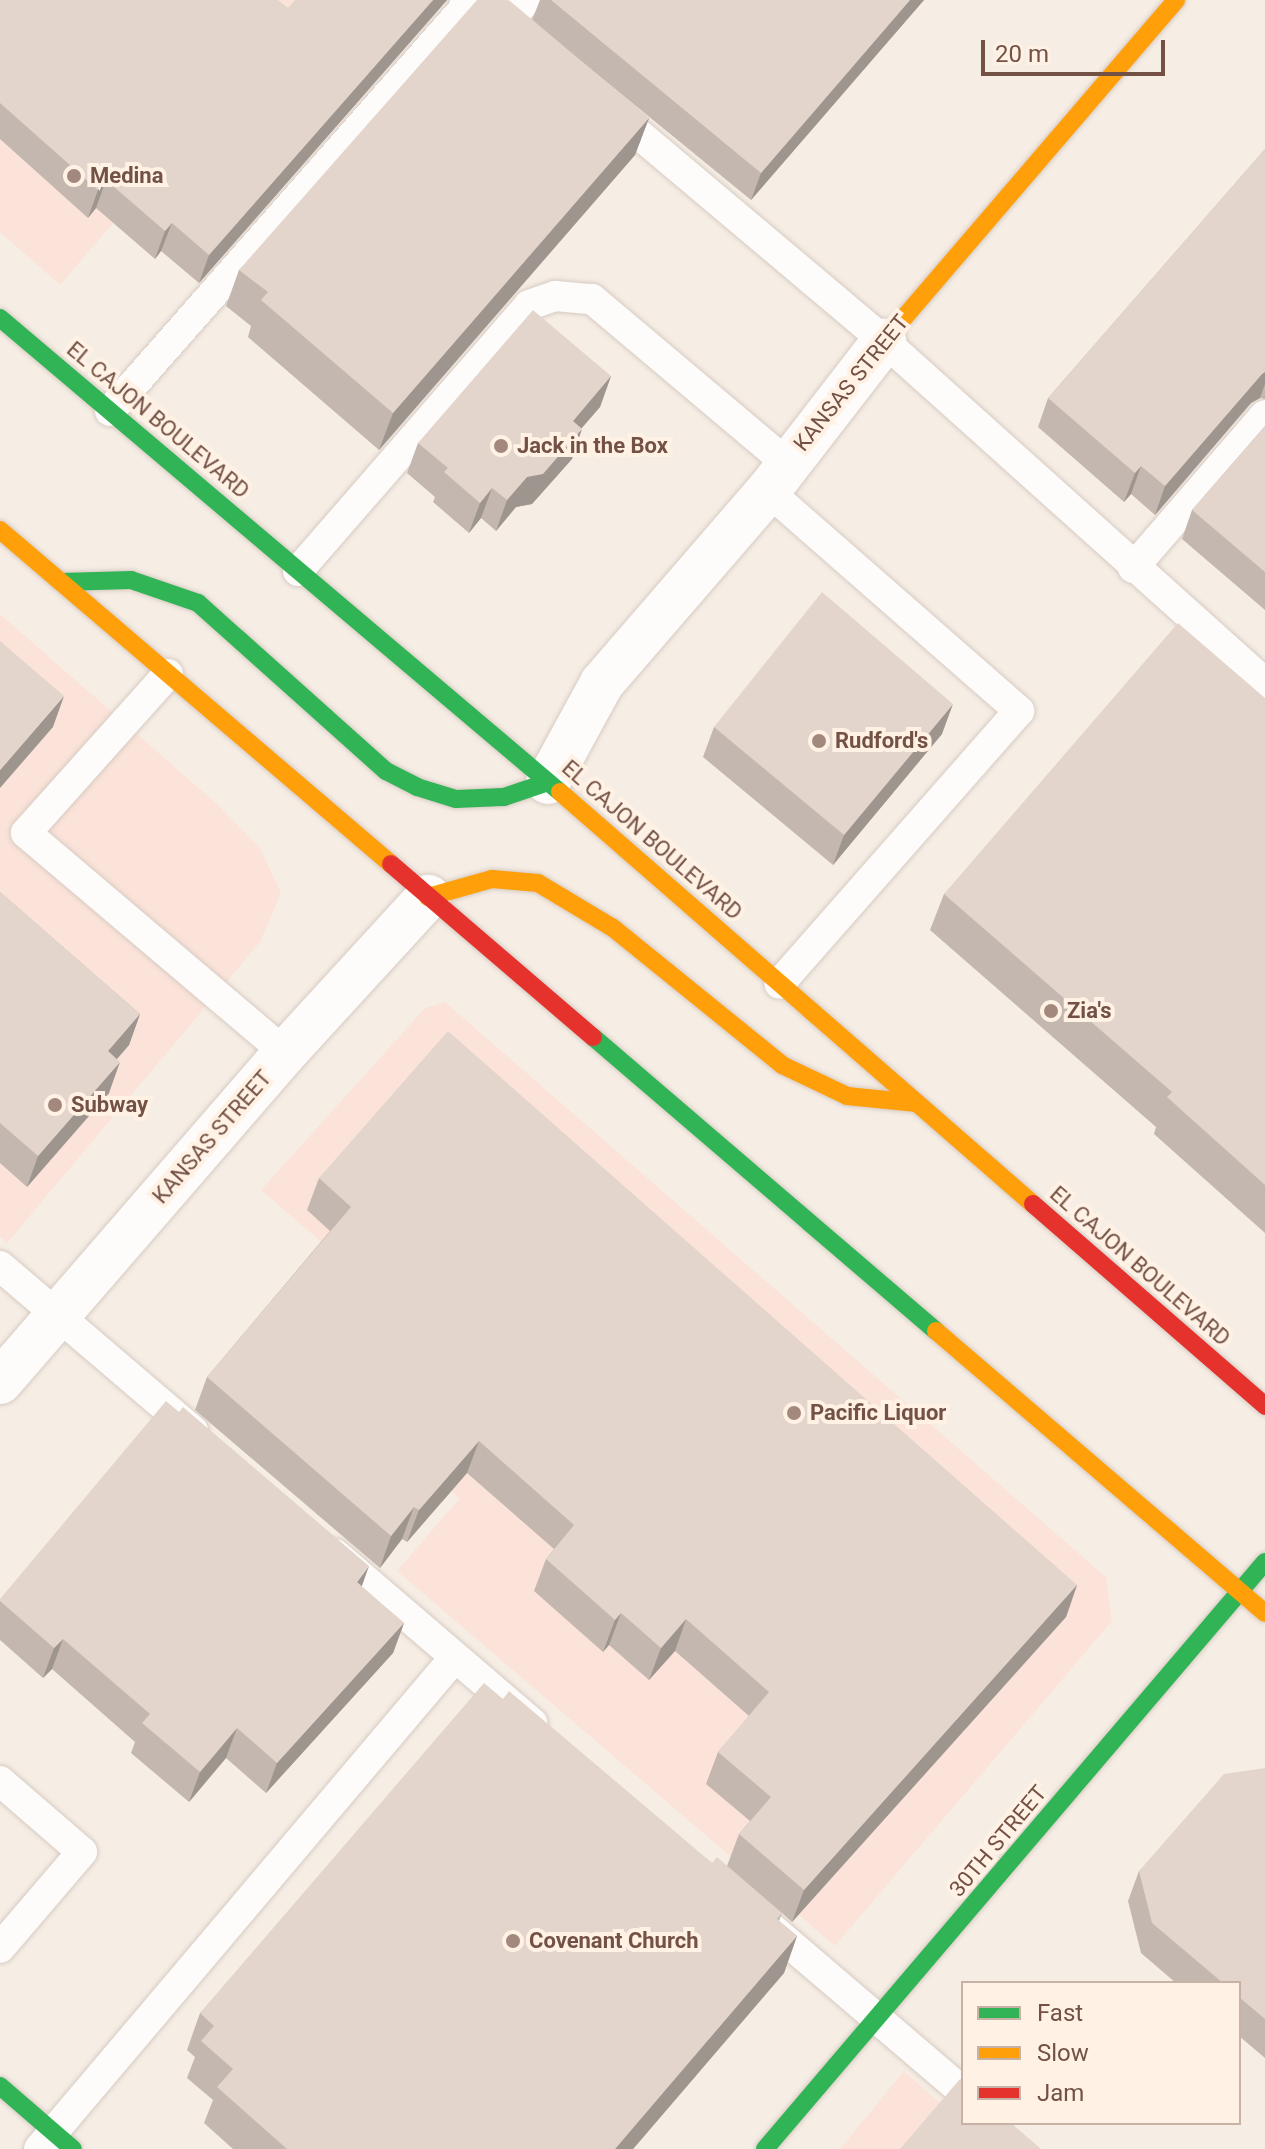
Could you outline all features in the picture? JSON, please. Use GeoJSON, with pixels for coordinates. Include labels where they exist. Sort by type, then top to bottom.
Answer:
{"type":"FeatureCollection","features":[{"type":"Feature","properties":{"kind":"main road","name":"KANSAS STREET"},"geometry":{"type":"LineString","coordinates":[[884,341],[1176,0]]}},
{"type":"Feature","properties":{"kind":"main road","name":"EL CAJON BOULEVARD"},"geometry":{"type":"LineString","coordinates":[[0,318],[548,782],[1265,1406]]}},
{"type":"Feature","properties":{"kind":"main road"},"geometry":{"type":"LineString","coordinates":[[0,530],[1265,1613]]}},
{"type":"Feature","properties":{"kind":"main road"},"geometry":{"type":"LineString","coordinates":[[61,582],[131,580],[198,603],[386,771],[417,787],[472,799],[504,797],[548,782]]}},
{"type":"Feature","properties":{"kind":"main road"},"geometry":{"type":"LineString","coordinates":[[428,897],[492,879],[538,883],[613,928],[782,1065],[847,1096],[917,1103]]}},
{"type":"Feature","properties":{"kind":"main road","name":"30TH STREET"},"geometry":{"type":"LineString","coordinates":[[765,2149],[1265,1562]]}},
{"type":"Feature","properties":{"kind":"main road"},"geometry":{"type":"LineString","coordinates":[[0,2086],[55,2143]]}},
{"type":"Feature","properties":{"kind":"street","name":"KANSAS STREET"},"geometry":{"type":"LineString","coordinates":[[548,782],[602,683],[777,477],[884,341]]}},
{"type":"Feature","properties":{"kind":"street","name":"KANSAS STREET"},"geometry":{"type":"LineString","coordinates":[[0,1382],[285,1053],[428,897]]}},
{"type":"Feature","properties":{"kind":"lane"},"geometry":{"type":"LineString","coordinates":[[110,411],[467,2],[516,11],[531,43]]}},
{"type":"Feature","properties":{"kind":"lane"},"geometry":{"type":"LineString","coordinates":[[592,94],[884,341],[1133,568],[1265,683]]}},
{"type":"Feature","properties":{"kind":"lane"},"geometry":{"type":"LineString","coordinates":[[298,571],[529,305],[555,296],[592,299],[1019,711],[779,984]]}},
{"type":"Feature","properties":{"kind":"lane"},"geometry":{"type":"LineString","coordinates":[[1133,568],[1265,415]]}},
{"type":"Feature","properties":{"kind":"lane"},"geometry":{"type":"LineString","coordinates":[[168,674],[26,833],[285,1053]]}},
{"type":"Feature","properties":{"kind":"lane"},"geometry":{"type":"LineString","coordinates":[[0,1266],[214,1449]]}},
{"type":"Feature","properties":{"kind":"lane"},"geometry":{"type":"LineString","coordinates":[[311,1533],[552,1740]]}},
{"type":"Feature","properties":{"kind":"lane"},"geometry":{"type":"LineString","coordinates":[[55,2143],[455,1657]]}},
{"type":"Feature","properties":{"kind":"lane"},"geometry":{"type":"LineString","coordinates":[[0,1781],[82,1852],[0,1948]]}},
{"type":"Feature","properties":{"kind":"lane"},"geometry":{"type":"LineString","coordinates":[[745,1905],[961,2090]]}},
{"type":"Feature","properties":{"kind":"shaded area"},"geometry":{"type":"Polygon","coordinates":[[[0,0],[305,0],[60,285],[0,232],[0,0]]]}},
{"type":"Feature","properties":{"kind":"shaded area"},"geometry":{"type":"Polygon","coordinates":[[[0,614],[217,804],[260,848],[281,893],[260,942],[7,1243],[0,1237],[0,614]]]}},
{"type":"Feature","properties":{"kind":"shaded area"},"geometry":{"type":"Polygon","coordinates":[[[445,1002],[1106,1577],[1112,1621],[835,1946],[397,1571],[459,1499],[437,1473],[502,1398],[261,1190],[425,1008],[445,1002]]]}},
{"type":"Feature","properties":{"kind":"shaded area"},"geometry":{"type":"Polygon","coordinates":[[[904,2071],[961,2121],[961,2125],[966,2125],[996,2149],[840,2149],[904,2071]]]}},
{"type":"Feature","properties":{"kind":"building"},"geometry":{"type":"Polygon","coordinates":[[[0,0],[278,0],[288,8],[295,0],[433,0],[209,255],[172,223],[165,231],[106,180],[98,190],[0,103],[0,0]]]}},
{"type":"Feature","properties":{"kind":"building"},"geometry":{"type":"Polygon","coordinates":[[[477,0],[510,1],[649,118],[393,413],[261,300],[268,292],[239,270],[477,0]]]}},
{"type":"Feature","properties":{"kind":"building"},"geometry":{"type":"Polygon","coordinates":[[[551,0],[910,0],[761,173],[551,0]]]}},
{"type":"Feature","properties":{"kind":"building"},"geometry":{"type":"Polygon","coordinates":[[[1265,149],[1265,372],[1165,486],[1141,466],[1135,473],[1048,398],[1265,149]]]}},
{"type":"Feature","properties":{"kind":"building","name":"Jack in the Box"},"geometry":{"type":"Polygon","coordinates":[[[533,310],[611,376],[573,421],[582,429],[543,474],[527,477],[507,500],[492,488],[480,503],[444,472],[448,468],[418,443],[533,310]]]}},
{"type":"Feature","properties":{"kind":"building"},"geometry":{"type":"Polygon","coordinates":[[[1265,426],[1265,572],[1192,510],[1265,426]]]}},
{"type":"Feature","properties":{"kind":"building"},"geometry":{"type":"Polygon","coordinates":[[[822,592],[953,704],[844,835],[714,727],[822,592]]]}},
{"type":"Feature","properties":{"kind":"building"},"geometry":{"type":"Polygon","coordinates":[[[1178,623],[1265,698],[1265,1185],[1167,1097],[1172,1092],[944,894],[1178,623]]]}},
{"type":"Feature","properties":{"kind":"building"},"geometry":{"type":"Polygon","coordinates":[[[0,641],[64,696],[0,770],[0,641]]]}},
{"type":"Feature","properties":{"kind":"building"},"geometry":{"type":"Polygon","coordinates":[[[0,892],[140,1014],[108,1051],[120,1062],[38,1156],[0,1123],[0,892]]]}},
{"type":"Feature","properties":{"kind":"building"},"geometry":{"type":"Polygon","coordinates":[[[448,1031],[1077,1585],[804,1890],[739,1834],[771,1797],[718,1752],[769,1692],[686,1619],[661,1648],[621,1613],[615,1620],[546,1559],[574,1525],[479,1441],[419,1510],[414,1507],[391,1536],[207,1377],[351,1207],[319,1178],[448,1031]]]}},
{"type":"Feature","properties":{"kind":"building"},"geometry":{"type":"Polygon","coordinates":[[[166,1401],[179,1412],[183,1407],[369,1566],[357,1582],[404,1623],[277,1763],[237,1728],[200,1772],[142,1723],[150,1714],[63,1639],[54,1648],[0,1601],[166,1401]]]}},
{"type":"Feature","properties":{"kind":"building","name":"Covenant Church"},"geometry":{"type":"Polygon","coordinates":[[[484,1683],[503,1699],[509,1691],[712,1863],[717,1857],[782,1913],[777,1919],[797,1936],[615,2149],[287,2149],[217,2087],[233,2069],[201,2041],[214,2026],[200,2013],[484,1683]]]}},
{"type":"Feature","properties":{"kind":"building"},"geometry":{"type":"Polygon","coordinates":[[[1265,1768],[1265,2019],[1241,1999],[1241,1981],[1221,1981],[1152,1923],[1139,1871],[1224,1774],[1265,1768]]]}},
{"type":"Feature","properties":{"kind":"building"},"geometry":{"type":"Polygon","coordinates":[[[960,2079],[961,2125],[1013,2125],[1041,2149],[900,2149],[960,2079]]]}},
{"type":"Feature","properties":{"kind":"traffic: fast"},"geometry":{"type":"LineString","coordinates":[[0,318],[560,792]]}},
{"type":"Feature","properties":{"kind":"traffic: fast"},"geometry":{"type":"LineString","coordinates":[[61,582],[131,580],[198,603],[386,771],[417,787],[456,799],[504,797],[548,782]]}},
{"type":"Feature","properties":{"kind":"traffic: fast"},"geometry":{"type":"LineString","coordinates":[[593,1037],[936,1331]]}},
{"type":"Feature","properties":{"kind":"traffic: fast"},"geometry":{"type":"LineString","coordinates":[[765,2149],[1265,1562]]}},
{"type":"Feature","properties":{"kind":"traffic: fast"},"geometry":{"type":"LineString","coordinates":[[0,2086],[73,2149]]}},
{"type":"Feature","properties":{"kind":"traffic: slow"},"geometry":{"type":"LineString","coordinates":[[884,341],[1176,0]]}},
{"type":"Feature","properties":{"kind":"traffic: slow"},"geometry":{"type":"LineString","coordinates":[[0,530],[391,864]]}},
{"type":"Feature","properties":{"kind":"traffic: slow"},"geometry":{"type":"LineString","coordinates":[[560,792],[1033,1204]]}},
{"type":"Feature","properties":{"kind":"traffic: slow"},"geometry":{"type":"LineString","coordinates":[[428,897],[492,879],[538,883],[613,928],[782,1065],[847,1096],[917,1103]]}},
{"type":"Feature","properties":{"kind":"traffic: slow"},"geometry":{"type":"LineString","coordinates":[[936,1331],[1265,1613]]}},
{"type":"Feature","properties":{"kind":"traffic: jam"},"geometry":{"type":"LineString","coordinates":[[391,864],[593,1037]]}},
{"type":"Feature","properties":{"kind":"traffic: jam"},"geometry":{"type":"LineString","coordinates":[[1033,1204],[1265,1406]]}},
{"type":"Feature","properties":{"kind":"place","name":"Medina"},"geometry":{"type":"Point","coordinates":[74,176]}},
{"type":"Feature","properties":{"kind":"place","name":"Jack in the Box"},"geometry":{"type":"Point","coordinates":[501,446]}},
{"type":"Feature","properties":{"kind":"place","name":"Rudford's"},"geometry":{"type":"Point","coordinates":[819,741]}},
{"type":"Feature","properties":{"kind":"place","name":"Zia's"},"geometry":{"type":"Point","coordinates":[1051,1011]}},
{"type":"Feature","properties":{"kind":"place","name":"Subway"},"geometry":{"type":"Point","coordinates":[55,1105]}},
{"type":"Feature","properties":{"kind":"place","name":"Pacific Liquor"},"geometry":{"type":"Point","coordinates":[794,1413]}},
{"type":"Feature","properties":{"kind":"place","name":"Covenant Church"},"geometry":{"type":"Point","coordinates":[513,1941]}}]}
